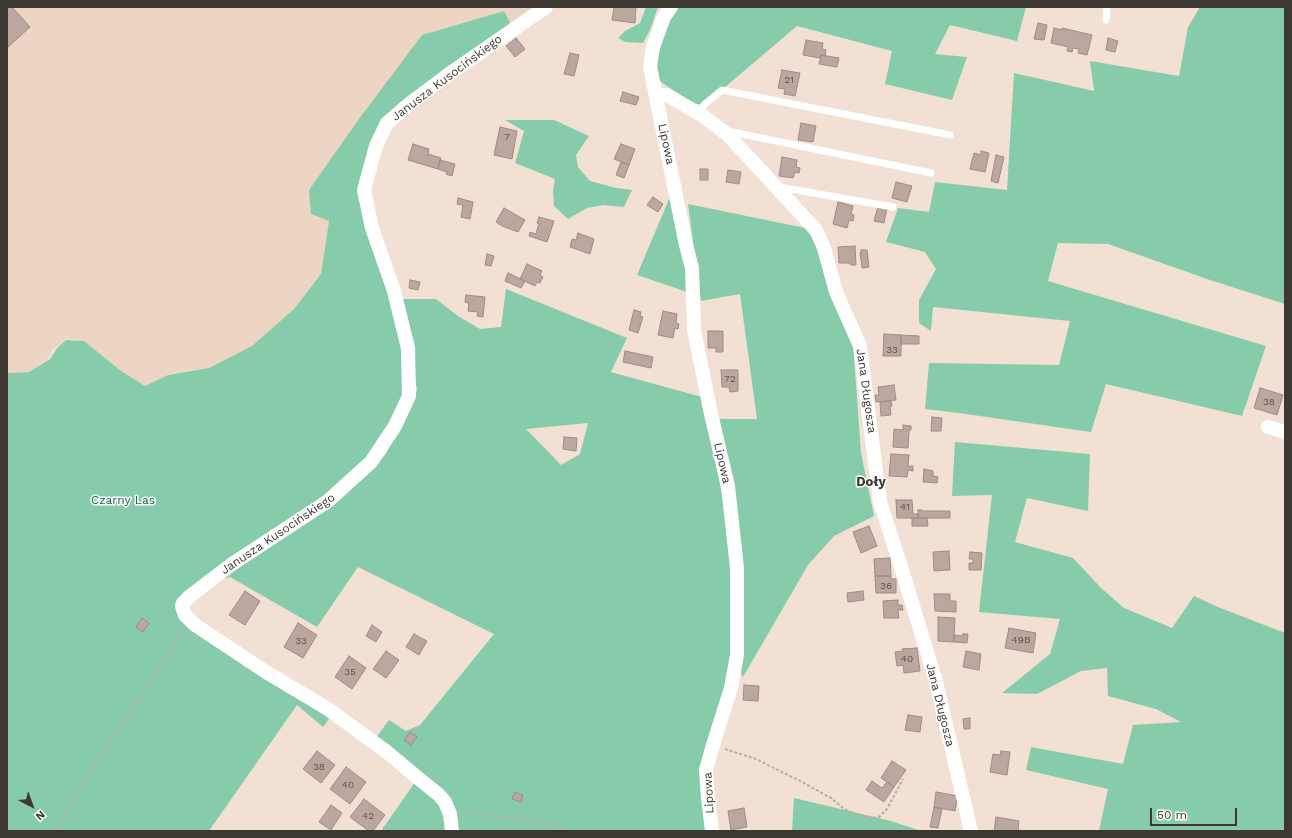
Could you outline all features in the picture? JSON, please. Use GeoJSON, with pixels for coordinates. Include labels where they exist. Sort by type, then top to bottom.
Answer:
{"type":"FeatureCollection","features":[{"type":"Feature","properties":{"kind":"street","name":"Janusza Kusocińskiego"},"geometry":{"type":"LineString","coordinates":[[189,620],[183,611],[182,606],[190,596],[232,564],[328,502],[371,462],[395,426],[408,396],[408,348],[394,291],[372,228],[364,190],[376,146],[387,123],[409,104],[454,70],[546,7]]}},
{"type":"Feature","properties":{"kind":"street"},"geometry":{"type":"LineString","coordinates":[[656,95],[650,66],[653,47],[664,17],[671,7]]}},
{"type":"Feature","properties":{"kind":"street","name":"Jana Długosza"},"geometry":{"type":"LineString","coordinates":[[656,95],[667,95],[698,113],[728,135],[816,230],[824,248],[836,292],[860,346],[880,502],[935,678],[971,831]]}},
{"type":"Feature","properties":{"kind":"street","name":"Lipowa"},"geometry":{"type":"LineString","coordinates":[[656,95],[692,268],[694,330],[711,414],[728,486],[737,568],[737,656],[731,688],[706,770],[712,831]]}},
{"type":"Feature","properties":{"kind":"street"},"geometry":{"type":"LineString","coordinates":[[1268,427],[1285,432]]}},
{"type":"Feature","properties":{"kind":"street"},"geometry":{"type":"LineString","coordinates":[[189,620],[266,672],[328,709],[402,764],[438,795],[449,809],[452,831]]}},
{"type":"Feature","properties":{"kind":"lane"},"geometry":{"type":"LineString","coordinates":[[1106,20],[1107,7]]}},
{"type":"Feature","properties":{"kind":"lane"},"geometry":{"type":"LineString","coordinates":[[698,113],[705,104],[722,90],[950,135]]}},
{"type":"Feature","properties":{"kind":"lane"},"geometry":{"type":"LineString","coordinates":[[722,130],[931,173]]}},
{"type":"Feature","properties":{"kind":"lane"},"geometry":{"type":"LineString","coordinates":[[777,187],[894,207]]}},
{"type":"Feature","properties":{"kind":"path"},"geometry":{"type":"LineString","coordinates":[[56,831],[95,763],[132,710],[189,620]]}},
{"type":"Feature","properties":{"kind":"path"},"geometry":{"type":"LineString","coordinates":[[713,744],[756,759],[832,798],[843,808],[854,814],[871,818],[879,817],[887,809],[903,779]]}},
{"type":"Feature","properties":{"kind":"path"},"geometry":{"type":"LineString","coordinates":[[449,809],[553,824],[570,831]]}},
{"type":"Feature","properties":{"kind":"shaded area"},"geometry":{"type":"Polygon","coordinates":[[[7,7],[534,7],[524,15],[510,22],[504,11],[422,35],[329,221],[321,274],[294,309],[252,346],[209,368],[169,374],[145,387],[121,371],[84,341],[67,338],[52,350],[48,358],[29,372],[7,373],[7,7]]]}},
{"type":"Feature","properties":{"kind":"green space"},"geometry":{"type":"Polygon","coordinates":[[[646,7],[658,7],[650,30],[643,43],[625,42],[618,38],[625,31],[640,23],[646,7]]]}},
{"type":"Feature","properties":{"kind":"green space"},"geometry":{"type":"Polygon","coordinates":[[[677,7],[1026,7],[1017,41],[950,25],[935,54],[967,57],[952,100],[885,84],[892,51],[797,26],[705,104],[692,104],[660,81],[655,66],[672,12],[677,7]]]}},
{"type":"Feature","properties":{"kind":"green space"},"geometry":{"type":"Polygon","coordinates":[[[1200,7],[1285,7],[1285,304],[1210,280],[1108,244],[1058,243],[1048,281],[1266,346],[1242,416],[1106,384],[1091,432],[925,409],[929,363],[1059,365],[1070,321],[933,307],[931,331],[919,323],[919,300],[936,269],[925,252],[886,242],[898,208],[929,212],[935,182],[1007,190],[1014,73],[1094,91],[1090,61],[1179,76],[1188,27],[1200,7]]]}},
{"type":"Feature","properties":{"kind":"green space","name":"Czarny Las"},"geometry":{"type":"Polygon","coordinates":[[[504,11],[510,22],[506,30],[404,103],[377,127],[363,190],[393,291],[407,396],[375,456],[182,606],[244,657],[241,664],[331,716],[323,727],[297,705],[209,831],[7,831],[7,373],[29,372],[50,359],[58,347],[66,340],[84,341],[121,371],[145,386],[168,375],[209,368],[252,346],[294,309],[321,274],[329,221],[311,214],[309,190],[359,119],[422,35],[504,11]]]}},
{"type":"Feature","properties":{"kind":"green space"},"geometry":{"type":"Polygon","coordinates":[[[505,120],[554,120],[589,136],[576,155],[578,167],[590,181],[616,188],[632,190],[624,207],[603,205],[587,208],[568,219],[554,206],[553,190],[555,179],[515,163],[524,131],[505,120]]]}},
{"type":"Feature","properties":{"kind":"green space"},"geometry":{"type":"Polygon","coordinates":[[[672,192],[690,293],[637,275],[672,192]]]}},
{"type":"Feature","properties":{"kind":"green space"},"geometry":{"type":"Polygon","coordinates":[[[688,204],[805,228],[816,242],[853,343],[861,453],[874,516],[834,536],[808,565],[743,677],[740,670],[709,771],[718,831],[381,831],[418,778],[373,742],[389,720],[406,731],[420,725],[494,634],[358,567],[317,627],[230,577],[222,579],[326,510],[385,455],[410,409],[417,390],[401,299],[436,299],[458,316],[480,329],[501,327],[506,289],[627,338],[611,372],[702,397],[727,518],[716,419],[757,419],[740,294],[701,301],[688,204]],[[588,423],[526,429],[561,465],[580,454],[588,423]]]}},
{"type":"Feature","properties":{"kind":"green space"},"geometry":{"type":"Polygon","coordinates":[[[955,442],[1090,454],[1088,511],[1027,498],[1015,542],[1073,558],[1101,588],[1124,608],[1172,628],[1194,596],[1285,633],[1285,831],[1099,831],[1108,789],[1026,770],[1031,747],[1123,764],[1133,725],[1181,722],[1156,709],[1108,696],[1107,668],[1081,671],[1037,694],[1002,693],[1050,654],[1060,619],[979,612],[992,495],[952,496],[955,442]]]}},
{"type":"Feature","properties":{"kind":"green space"},"geometry":{"type":"Polygon","coordinates":[[[794,798],[891,821],[921,831],[792,831],[794,798]]]}},
{"type":"Feature","properties":{"kind":"building"},"geometry":{"type":"Polygon","coordinates":[[[7,7],[14,7],[13,8],[30,27],[7,48],[7,7]]]}},
{"type":"Feature","properties":{"kind":"building"},"geometry":{"type":"Polygon","coordinates":[[[614,7],[636,7],[635,23],[612,20],[614,7]]]}},
{"type":"Feature","properties":{"kind":"building"},"geometry":{"type":"Polygon","coordinates":[[[1038,23],[1047,25],[1044,40],[1034,39],[1038,23]]]}},
{"type":"Feature","properties":{"kind":"building"},"geometry":{"type":"Polygon","coordinates":[[[1054,28],[1062,30],[1062,28],[1092,35],[1087,55],[1078,53],[1079,49],[1073,48],[1072,52],[1067,51],[1068,47],[1051,43],[1054,28]]]}},
{"type":"Feature","properties":{"kind":"building"},"geometry":{"type":"Polygon","coordinates":[[[516,38],[525,49],[515,57],[506,46],[516,38]]]}},
{"type":"Feature","properties":{"kind":"building"},"geometry":{"type":"Polygon","coordinates":[[[1108,38],[1118,41],[1115,52],[1106,50],[1108,38]]]}},
{"type":"Feature","properties":{"kind":"building"},"geometry":{"type":"Polygon","coordinates":[[[806,40],[823,43],[822,49],[826,50],[825,56],[821,55],[820,58],[803,55],[806,40]]]}},
{"type":"Feature","properties":{"kind":"building"},"geometry":{"type":"Polygon","coordinates":[[[570,53],[579,55],[574,76],[564,74],[570,53]]]}},
{"type":"Feature","properties":{"kind":"building"},"geometry":{"type":"Polygon","coordinates":[[[821,55],[839,58],[837,67],[819,64],[821,55]]]}},
{"type":"Feature","properties":{"kind":"building"},"geometry":{"type":"Polygon","coordinates":[[[782,70],[800,73],[795,96],[784,94],[785,89],[778,88],[782,70]]]}},
{"type":"Feature","properties":{"kind":"building"},"geometry":{"type":"Polygon","coordinates":[[[623,92],[639,97],[636,105],[620,101],[623,92]]]}},
{"type":"Feature","properties":{"kind":"building"},"geometry":{"type":"Polygon","coordinates":[[[801,123],[816,126],[813,142],[798,140],[801,123]]]}},
{"type":"Feature","properties":{"kind":"building"},"geometry":{"type":"Polygon","coordinates":[[[500,127],[517,131],[512,159],[494,155],[500,127]]]}},
{"type":"Feature","properties":{"kind":"building"},"geometry":{"type":"Polygon","coordinates":[[[413,144],[429,149],[428,154],[441,158],[438,169],[408,160],[413,144]]]}},
{"type":"Feature","properties":{"kind":"building"},"geometry":{"type":"Polygon","coordinates":[[[621,144],[635,149],[629,165],[614,159],[621,144]]]}},
{"type":"Feature","properties":{"kind":"building"},"geometry":{"type":"Polygon","coordinates":[[[981,151],[989,153],[985,172],[970,169],[974,153],[981,155],[981,151]]]}},
{"type":"Feature","properties":{"kind":"building"},"geometry":{"type":"Polygon","coordinates":[[[996,155],[1004,157],[998,183],[991,181],[996,155]]]}},
{"type":"Feature","properties":{"kind":"building"},"geometry":{"type":"Polygon","coordinates":[[[782,157],[797,160],[796,167],[800,168],[799,173],[795,172],[793,178],[779,176],[782,157]]]}},
{"type":"Feature","properties":{"kind":"building"},"geometry":{"type":"Polygon","coordinates":[[[440,160],[455,164],[452,176],[446,174],[447,172],[438,169],[440,160]]]}},
{"type":"Feature","properties":{"kind":"building"},"geometry":{"type":"Polygon","coordinates":[[[621,162],[629,165],[624,178],[616,175],[621,162]]]}},
{"type":"Feature","properties":{"kind":"building"},"geometry":{"type":"Polygon","coordinates":[[[700,169],[708,169],[708,180],[700,180],[700,169]]]}},
{"type":"Feature","properties":{"kind":"building"},"geometry":{"type":"Polygon","coordinates":[[[728,170],[741,172],[739,184],[726,182],[728,170]]]}},
{"type":"Feature","properties":{"kind":"building"},"geometry":{"type":"Polygon","coordinates":[[[896,182],[912,186],[907,202],[892,198],[896,182]]]}},
{"type":"Feature","properties":{"kind":"building"},"geometry":{"type":"Polygon","coordinates":[[[653,197],[663,204],[658,212],[647,205],[653,197]]]}},
{"type":"Feature","properties":{"kind":"building"},"geometry":{"type":"Polygon","coordinates":[[[458,198],[473,202],[470,219],[461,217],[463,205],[457,204],[458,198]]]}},
{"type":"Feature","properties":{"kind":"building"},"geometry":{"type":"Polygon","coordinates":[[[838,202],[853,206],[851,214],[854,215],[853,221],[849,220],[847,228],[833,224],[838,202]]]}},
{"type":"Feature","properties":{"kind":"building"},"geometry":{"type":"Polygon","coordinates":[[[878,206],[887,208],[884,223],[874,221],[878,206]]]}},
{"type":"Feature","properties":{"kind":"building"},"geometry":{"type":"Polygon","coordinates":[[[504,208],[525,220],[518,232],[496,222],[504,208]]]}},
{"type":"Feature","properties":{"kind":"building"},"geometry":{"type":"Polygon","coordinates":[[[539,217],[554,221],[547,242],[529,236],[530,232],[536,234],[539,217]]]}},
{"type":"Feature","properties":{"kind":"building"},"geometry":{"type":"Polygon","coordinates":[[[578,233],[594,239],[590,254],[570,247],[572,239],[576,240],[578,233]]]}},
{"type":"Feature","properties":{"kind":"building"},"geometry":{"type":"Polygon","coordinates":[[[855,246],[856,265],[851,265],[850,263],[839,263],[838,247],[855,246]]]}},
{"type":"Feature","properties":{"kind":"building"},"geometry":{"type":"Polygon","coordinates":[[[861,250],[867,250],[869,267],[862,268],[861,250]]]}},
{"type":"Feature","properties":{"kind":"building"},"geometry":{"type":"Polygon","coordinates":[[[487,254],[494,256],[491,266],[485,265],[487,254]]]}},
{"type":"Feature","properties":{"kind":"building"},"geometry":{"type":"Polygon","coordinates":[[[527,264],[542,271],[540,275],[543,277],[540,283],[537,282],[535,286],[520,279],[527,264]]]}},
{"type":"Feature","properties":{"kind":"building"},"geometry":{"type":"Polygon","coordinates":[[[508,273],[525,281],[521,288],[505,281],[508,273]]]}},
{"type":"Feature","properties":{"kind":"building"},"geometry":{"type":"Polygon","coordinates":[[[410,280],[420,282],[418,290],[409,288],[410,280]]]}},
{"type":"Feature","properties":{"kind":"building"},"geometry":{"type":"Polygon","coordinates":[[[466,295],[485,297],[483,317],[477,316],[478,312],[468,311],[469,303],[465,302],[466,295]]]}},
{"type":"Feature","properties":{"kind":"building"},"geometry":{"type":"Polygon","coordinates":[[[634,310],[641,312],[640,316],[643,317],[638,333],[629,330],[634,310]]]}},
{"type":"Feature","properties":{"kind":"building"},"geometry":{"type":"Polygon","coordinates":[[[663,311],[677,314],[676,323],[679,324],[678,329],[675,328],[673,338],[658,335],[663,311]]]}},
{"type":"Feature","properties":{"kind":"building"},"geometry":{"type":"Polygon","coordinates":[[[708,331],[723,331],[723,352],[716,352],[716,348],[708,348],[708,331]]]}},
{"type":"Feature","properties":{"kind":"building"},"geometry":{"type":"Polygon","coordinates":[[[884,334],[901,335],[901,356],[883,356],[884,334]]]}},
{"type":"Feature","properties":{"kind":"building"},"geometry":{"type":"Polygon","coordinates":[[[901,335],[919,336],[919,344],[901,344],[901,335]]]}},
{"type":"Feature","properties":{"kind":"building"},"geometry":{"type":"Polygon","coordinates":[[[625,351],[653,357],[651,368],[623,362],[625,351]]]}},
{"type":"Feature","properties":{"kind":"building"},"geometry":{"type":"Polygon","coordinates":[[[721,370],[738,370],[738,391],[730,392],[729,387],[722,387],[721,370]]]}},
{"type":"Feature","properties":{"kind":"building"},"geometry":{"type":"Polygon","coordinates":[[[894,385],[896,400],[876,402],[875,395],[879,395],[878,387],[894,385]]]}},
{"type":"Feature","properties":{"kind":"building"},"geometry":{"type":"Polygon","coordinates":[[[1260,388],[1283,395],[1277,415],[1254,408],[1260,388]]]}},
{"type":"Feature","properties":{"kind":"building"},"geometry":{"type":"Polygon","coordinates":[[[891,401],[891,415],[881,416],[880,402],[891,401]]]}},
{"type":"Feature","properties":{"kind":"building"},"geometry":{"type":"Polygon","coordinates":[[[932,417],[942,418],[941,431],[931,431],[932,417]]]}},
{"type":"Feature","properties":{"kind":"building"},"geometry":{"type":"Polygon","coordinates":[[[903,425],[911,426],[911,430],[909,430],[908,448],[893,447],[894,429],[903,430],[903,425]]]}},
{"type":"Feature","properties":{"kind":"building"},"geometry":{"type":"Polygon","coordinates":[[[564,437],[577,438],[576,451],[563,449],[564,437]]]}},
{"type":"Feature","properties":{"kind":"building"},"geometry":{"type":"Polygon","coordinates":[[[891,454],[909,455],[908,466],[913,466],[913,471],[908,470],[907,477],[889,476],[891,454]]]}},
{"type":"Feature","properties":{"kind":"building"},"geometry":{"type":"Polygon","coordinates":[[[924,469],[933,471],[933,476],[938,477],[937,483],[923,482],[924,469]]]}},
{"type":"Feature","properties":{"kind":"building"},"geometry":{"type":"Polygon","coordinates":[[[896,500],[912,500],[913,514],[919,514],[918,518],[897,518],[896,500]]]}},
{"type":"Feature","properties":{"kind":"building"},"geometry":{"type":"Polygon","coordinates":[[[918,510],[950,511],[950,518],[918,518],[918,510]]]}},
{"type":"Feature","properties":{"kind":"building"},"geometry":{"type":"Polygon","coordinates":[[[912,518],[927,518],[928,526],[912,526],[912,518]]]}},
{"type":"Feature","properties":{"kind":"building"},"geometry":{"type":"Polygon","coordinates":[[[869,526],[877,546],[861,553],[853,532],[869,526]]]}},
{"type":"Feature","properties":{"kind":"building"},"geometry":{"type":"Polygon","coordinates":[[[949,551],[950,570],[934,571],[933,552],[949,551]]]}},
{"type":"Feature","properties":{"kind":"building"},"geometry":{"type":"Polygon","coordinates":[[[970,552],[982,553],[981,570],[969,570],[969,563],[973,563],[973,559],[969,559],[970,552]]]}},
{"type":"Feature","properties":{"kind":"building"},"geometry":{"type":"Polygon","coordinates":[[[890,558],[891,576],[875,576],[874,559],[890,558]]]}},
{"type":"Feature","properties":{"kind":"building"},"geometry":{"type":"Polygon","coordinates":[[[875,576],[891,576],[891,579],[896,579],[896,593],[876,593],[875,576]]]}},
{"type":"Feature","properties":{"kind":"building"},"geometry":{"type":"Polygon","coordinates":[[[245,591],[260,601],[245,625],[229,615],[245,591]]]}},
{"type":"Feature","properties":{"kind":"building"},"geometry":{"type":"Polygon","coordinates":[[[863,591],[864,600],[848,602],[847,593],[863,591]]]}},
{"type":"Feature","properties":{"kind":"building"},"geometry":{"type":"Polygon","coordinates":[[[934,594],[950,594],[950,601],[956,601],[956,612],[935,611],[934,594]]]}},
{"type":"Feature","properties":{"kind":"building"},"geometry":{"type":"Polygon","coordinates":[[[898,600],[898,605],[902,605],[903,610],[898,610],[899,618],[884,618],[883,601],[898,600]]]}},
{"type":"Feature","properties":{"kind":"building"},"geometry":{"type":"Polygon","coordinates":[[[938,617],[955,618],[954,642],[938,641],[938,617]]]}},
{"type":"Feature","properties":{"kind":"building"},"geometry":{"type":"Polygon","coordinates":[[[142,618],[149,623],[143,632],[136,627],[142,618]]]}},
{"type":"Feature","properties":{"kind":"building"},"geometry":{"type":"Polygon","coordinates":[[[298,623],[317,635],[303,658],[284,647],[298,623]]]}},
{"type":"Feature","properties":{"kind":"building"},"geometry":{"type":"Polygon","coordinates":[[[372,625],[382,632],[376,642],[366,636],[372,625]]]}},
{"type":"Feature","properties":{"kind":"building"},"geometry":{"type":"Polygon","coordinates":[[[1009,628],[1036,633],[1033,653],[1005,648],[1009,628]]]}},
{"type":"Feature","properties":{"kind":"building"},"geometry":{"type":"Polygon","coordinates":[[[414,634],[427,641],[419,655],[406,647],[414,634]]]}},
{"type":"Feature","properties":{"kind":"building"},"geometry":{"type":"Polygon","coordinates":[[[963,634],[968,634],[967,643],[954,642],[954,635],[963,636],[963,634]]]}},
{"type":"Feature","properties":{"kind":"building"},"geometry":{"type":"Polygon","coordinates":[[[917,648],[920,671],[904,673],[903,665],[897,666],[895,652],[903,651],[902,649],[917,648]]]}},
{"type":"Feature","properties":{"kind":"building"},"geometry":{"type":"Polygon","coordinates":[[[386,651],[399,660],[386,678],[373,669],[386,651]]]}},
{"type":"Feature","properties":{"kind":"building"},"geometry":{"type":"Polygon","coordinates":[[[966,651],[981,654],[979,670],[963,667],[966,651]]]}},
{"type":"Feature","properties":{"kind":"building"},"geometry":{"type":"Polygon","coordinates":[[[349,656],[366,668],[352,689],[335,677],[349,656]]]}},
{"type":"Feature","properties":{"kind":"building"},"geometry":{"type":"Polygon","coordinates":[[[744,685],[759,686],[758,701],[743,700],[744,685]]]}},
{"type":"Feature","properties":{"kind":"building"},"geometry":{"type":"Polygon","coordinates":[[[908,715],[922,717],[920,732],[905,730],[908,715]]]}},
{"type":"Feature","properties":{"kind":"building"},"geometry":{"type":"Polygon","coordinates":[[[970,718],[970,729],[964,729],[963,719],[970,718]]]}},
{"type":"Feature","properties":{"kind":"building"},"geometry":{"type":"Polygon","coordinates":[[[410,732],[417,737],[411,745],[404,740],[410,732]]]}},
{"type":"Feature","properties":{"kind":"building"},"geometry":{"type":"Polygon","coordinates":[[[317,751],[335,765],[321,783],[303,769],[317,751]]]}},
{"type":"Feature","properties":{"kind":"building"},"geometry":{"type":"Polygon","coordinates":[[[1001,751],[1010,752],[1007,775],[990,772],[993,754],[1000,755],[1001,751]]]}},
{"type":"Feature","properties":{"kind":"building"},"geometry":{"type":"Polygon","coordinates":[[[892,761],[906,770],[894,787],[881,778],[892,761]]]}},
{"type":"Feature","properties":{"kind":"building"},"geometry":{"type":"Polygon","coordinates":[[[346,767],[366,782],[350,804],[330,789],[346,767]]]}},
{"type":"Feature","properties":{"kind":"building"},"geometry":{"type":"Polygon","coordinates":[[[872,781],[882,788],[887,782],[894,787],[884,802],[866,790],[872,781]]]}},
{"type":"Feature","properties":{"kind":"building"},"geometry":{"type":"Polygon","coordinates":[[[515,792],[523,795],[521,802],[512,799],[515,792]]]}},
{"type":"Feature","properties":{"kind":"building"},"geometry":{"type":"Polygon","coordinates":[[[936,792],[958,796],[955,811],[934,807],[936,792]]]}},
{"type":"Feature","properties":{"kind":"building"},"geometry":{"type":"Polygon","coordinates":[[[364,799],[385,815],[373,831],[369,831],[350,817],[364,799]]]}},
{"type":"Feature","properties":{"kind":"building"},"geometry":{"type":"Polygon","coordinates":[[[331,805],[342,813],[331,830],[319,822],[331,805]]]}},
{"type":"Feature","properties":{"kind":"building"},"geometry":{"type":"Polygon","coordinates":[[[934,807],[942,809],[938,828],[930,827],[934,807]]]}},
{"type":"Feature","properties":{"kind":"building"},"geometry":{"type":"Polygon","coordinates":[[[744,808],[747,827],[731,830],[728,811],[744,808]]]}},
{"type":"Feature","properties":{"kind":"building"},"geometry":{"type":"Polygon","coordinates":[[[996,817],[1019,821],[1018,831],[994,831],[996,817]]]}},
{"type":"Feature","properties":{"kind":"district","name":"Doły"},"geometry":{"type":"Point","coordinates":[871,482]}}]}
